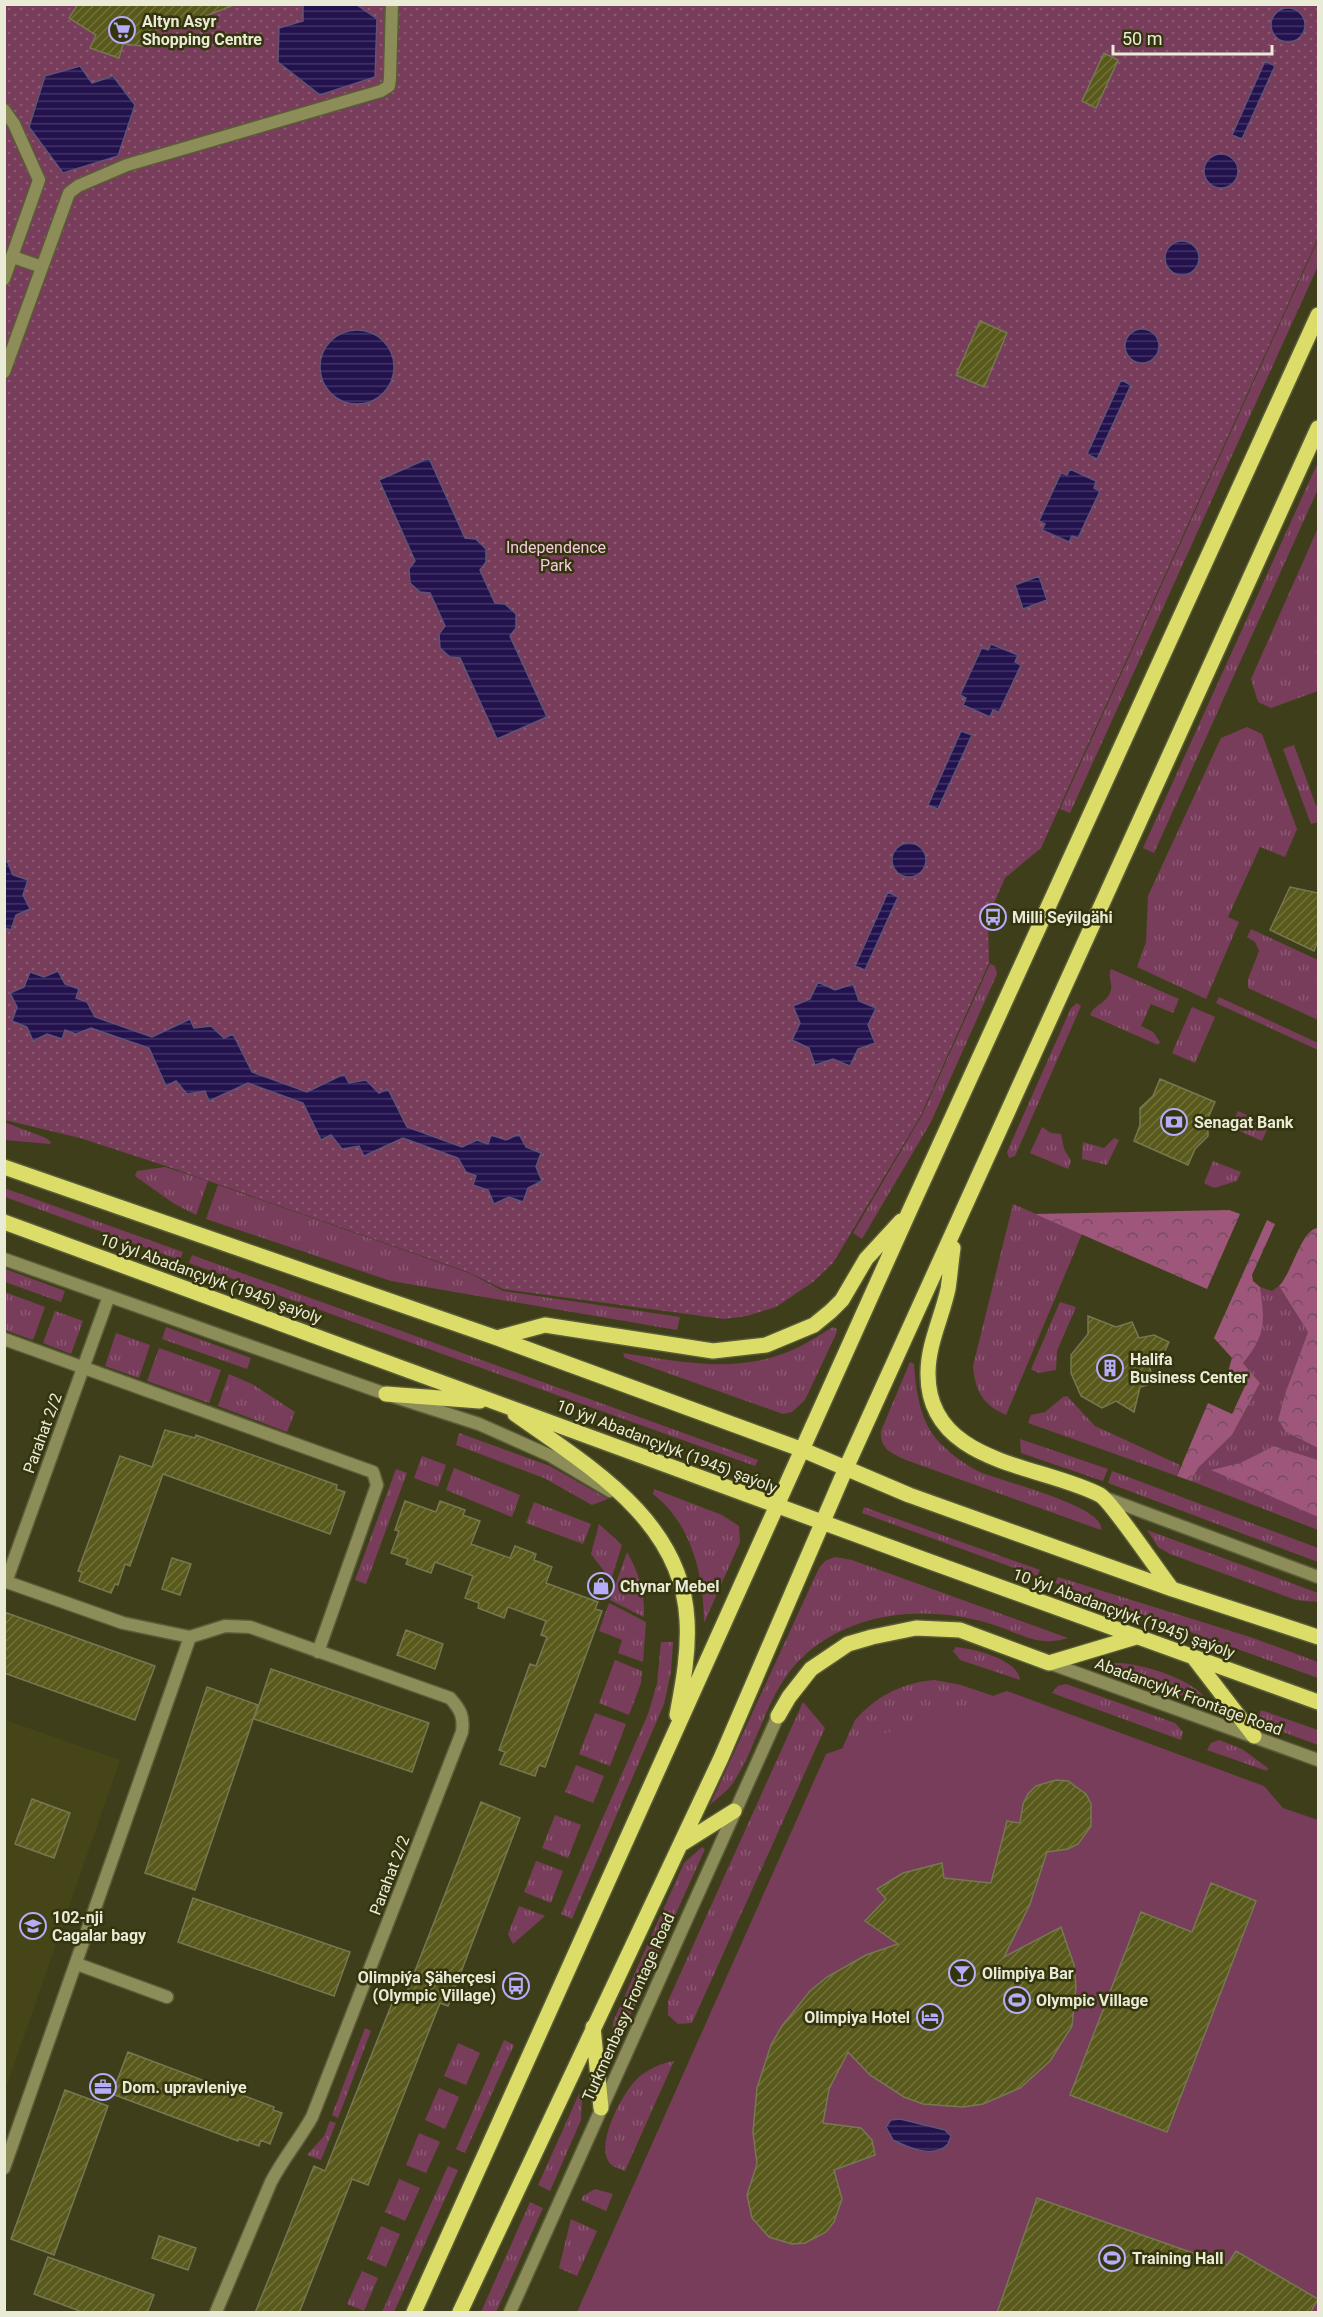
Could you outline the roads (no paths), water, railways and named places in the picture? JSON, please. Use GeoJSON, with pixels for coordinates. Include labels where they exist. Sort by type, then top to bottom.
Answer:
{"type":"FeatureCollection","features":[{"type":"Feature","properties":{"kind":"main road"},"geometry":{"type":"LineString","coordinates":[[414,2313],[672,1738],[778,1508],[909,1212],[1318,315]]}},
{"type":"Feature","properties":{"kind":"main road"},"geometry":{"type":"LineString","coordinates":[[460,2313],[721,1758],[846,1468],[955,1233],[1318,428]]}},
{"type":"Feature","properties":{"kind":"main road"},"geometry":{"type":"LineString","coordinates":[[4,1167],[497,1338],[803,1450],[909,1495],[1172,1589],[1318,1637]]}},
{"type":"Feature","properties":{"kind":"main road"},"geometry":{"type":"LineString","coordinates":[[497,1338],[545,1325],[713,1351],[766,1345],[814,1324],[831,1311],[842,1300],[866,1259],[909,1212]]}},
{"type":"Feature","properties":{"kind":"main road","name":"10 ýyl Abadançylyk (1945) şaýoly"},"geometry":{"type":"LineString","coordinates":[[4,1222],[499,1402],[778,1508],[1318,1702]]}},
{"type":"Feature","properties":{"kind":"main road"},"geometry":{"type":"LineString","coordinates":[[955,1233],[948,1290],[928,1375],[933,1403],[940,1416],[949,1430],[980,1454],[1102,1496],[1172,1589]]}},
{"type":"Feature","properties":{"kind":"main road"},"geometry":{"type":"LineString","coordinates":[[386,1394],[499,1402],[583,1462],[630,1502],[667,1548],[677,1571],[687,1617],[685,1669],[672,1738]]}},
{"type":"Feature","properties":{"kind":"main road"},"geometry":{"type":"LineString","coordinates":[[778,1716],[800,1682],[811,1669],[828,1656],[848,1644],[895,1632],[927,1628],[960,1630],[1049,1663],[1136,1637]]}},
{"type":"Feature","properties":{"kind":"main road"},"geometry":{"type":"LineString","coordinates":[[1194,1658],[1254,1736]]}},
{"type":"Feature","properties":{"kind":"main road"},"geometry":{"type":"LineString","coordinates":[[680,1845],[734,1811]]}},
{"type":"Feature","properties":{"kind":"main road"},"geometry":{"type":"LineString","coordinates":[[593,2027],[601,2108]]}},
{"type":"Feature","properties":{"kind":"street"},"geometry":{"type":"LineString","coordinates":[[4,372],[66,202],[78,186],[127,165],[381,92],[389,86],[392,4]]}},
{"type":"Feature","properties":{"kind":"street"},"geometry":{"type":"LineString","coordinates":[[4,110],[14,123],[39,180],[4,279]]}},
{"type":"Feature","properties":{"kind":"street"},"geometry":{"type":"LineString","coordinates":[[13,257],[42,267]]}},
{"type":"Feature","properties":{"kind":"street"},"geometry":{"type":"LineString","coordinates":[[4,1259],[386,1394],[479,1424],[551,1456],[630,1502]]}},
{"type":"Feature","properties":{"kind":"street","name":"Parahat 2/2"},"geometry":{"type":"LineString","coordinates":[[109,1296],[5,1581],[123,1623],[190,1638],[225,1626],[250,1628],[450,1698],[460,1709],[464,1719],[312,2117],[298,2141],[281,2162],[271,2182],[216,2313]]}},
{"type":"Feature","properties":{"kind":"street"},"geometry":{"type":"LineString","coordinates":[[4,1340],[373,1472],[377,1485],[318,1652]]}},
{"type":"Feature","properties":{"kind":"street"},"geometry":{"type":"LineString","coordinates":[[1102,1496],[1318,1577]]}},
{"type":"Feature","properties":{"kind":"street"},"geometry":{"type":"LineString","coordinates":[[4,2168],[190,1638]]}},
{"type":"Feature","properties":{"kind":"street","name":"Abadancylyk Frontage Road"},"geometry":{"type":"LineString","coordinates":[[1049,1663],[1204,1721],[1254,1736],[1318,1760]]}},
{"type":"Feature","properties":{"kind":"street","name":"Turkmenbasy Frontage Road"},"geometry":{"type":"LineString","coordinates":[[510,2313],[778,1716]]}},
{"type":"Feature","properties":{"kind":"street"},"geometry":{"type":"LineString","coordinates":[[77,1964],[167,1998]]}},
{"type":"Feature","properties":{"kind":"place","name":"Altyn Asyr Shopping Centre"},"geometry":{"type":"Point","coordinates":[122,30]}},
{"type":"Feature","properties":{"kind":"place","name":"Milli Seýilgähi"},"geometry":{"type":"Point","coordinates":[993,917]}},
{"type":"Feature","properties":{"kind":"place","name":"Senagat Bank"},"geometry":{"type":"Point","coordinates":[1174,1122]}},
{"type":"Feature","properties":{"kind":"place","name":"Halifa Business Center"},"geometry":{"type":"Point","coordinates":[1110,1368]}},
{"type":"Feature","properties":{"kind":"place","name":"Chynar Mebel"},"geometry":{"type":"Point","coordinates":[601,1586]}},
{"type":"Feature","properties":{"kind":"place","name":"102-nji Cagalar bagy"},"geometry":{"type":"Point","coordinates":[33,1926]}},
{"type":"Feature","properties":{"kind":"place","name":"Olimpiya Bar"},"geometry":{"type":"Point","coordinates":[962,1973]}},
{"type":"Feature","properties":{"kind":"place","name":"Olimpiýa Şäherçesi (Olympic Village)"},"geometry":{"type":"Point","coordinates":[516,1986]}},
{"type":"Feature","properties":{"kind":"place","name":"Olympic Village"},"geometry":{"type":"Point","coordinates":[1017,2000]}},
{"type":"Feature","properties":{"kind":"place","name":"Olimpiya Hotel"},"geometry":{"type":"Point","coordinates":[930,2017]}},
{"type":"Feature","properties":{"kind":"place","name":"Dom. upravleniye"},"geometry":{"type":"Point","coordinates":[103,2087]}},
{"type":"Feature","properties":{"kind":"place","name":"Training Hall"},"geometry":{"type":"Point","coordinates":[1112,2258]}},
{"type":"Feature","properties":{"kind":"park label","name":"Independence Park"},"geometry":{"type":"Point","coordinates":[556,556]}}]}
